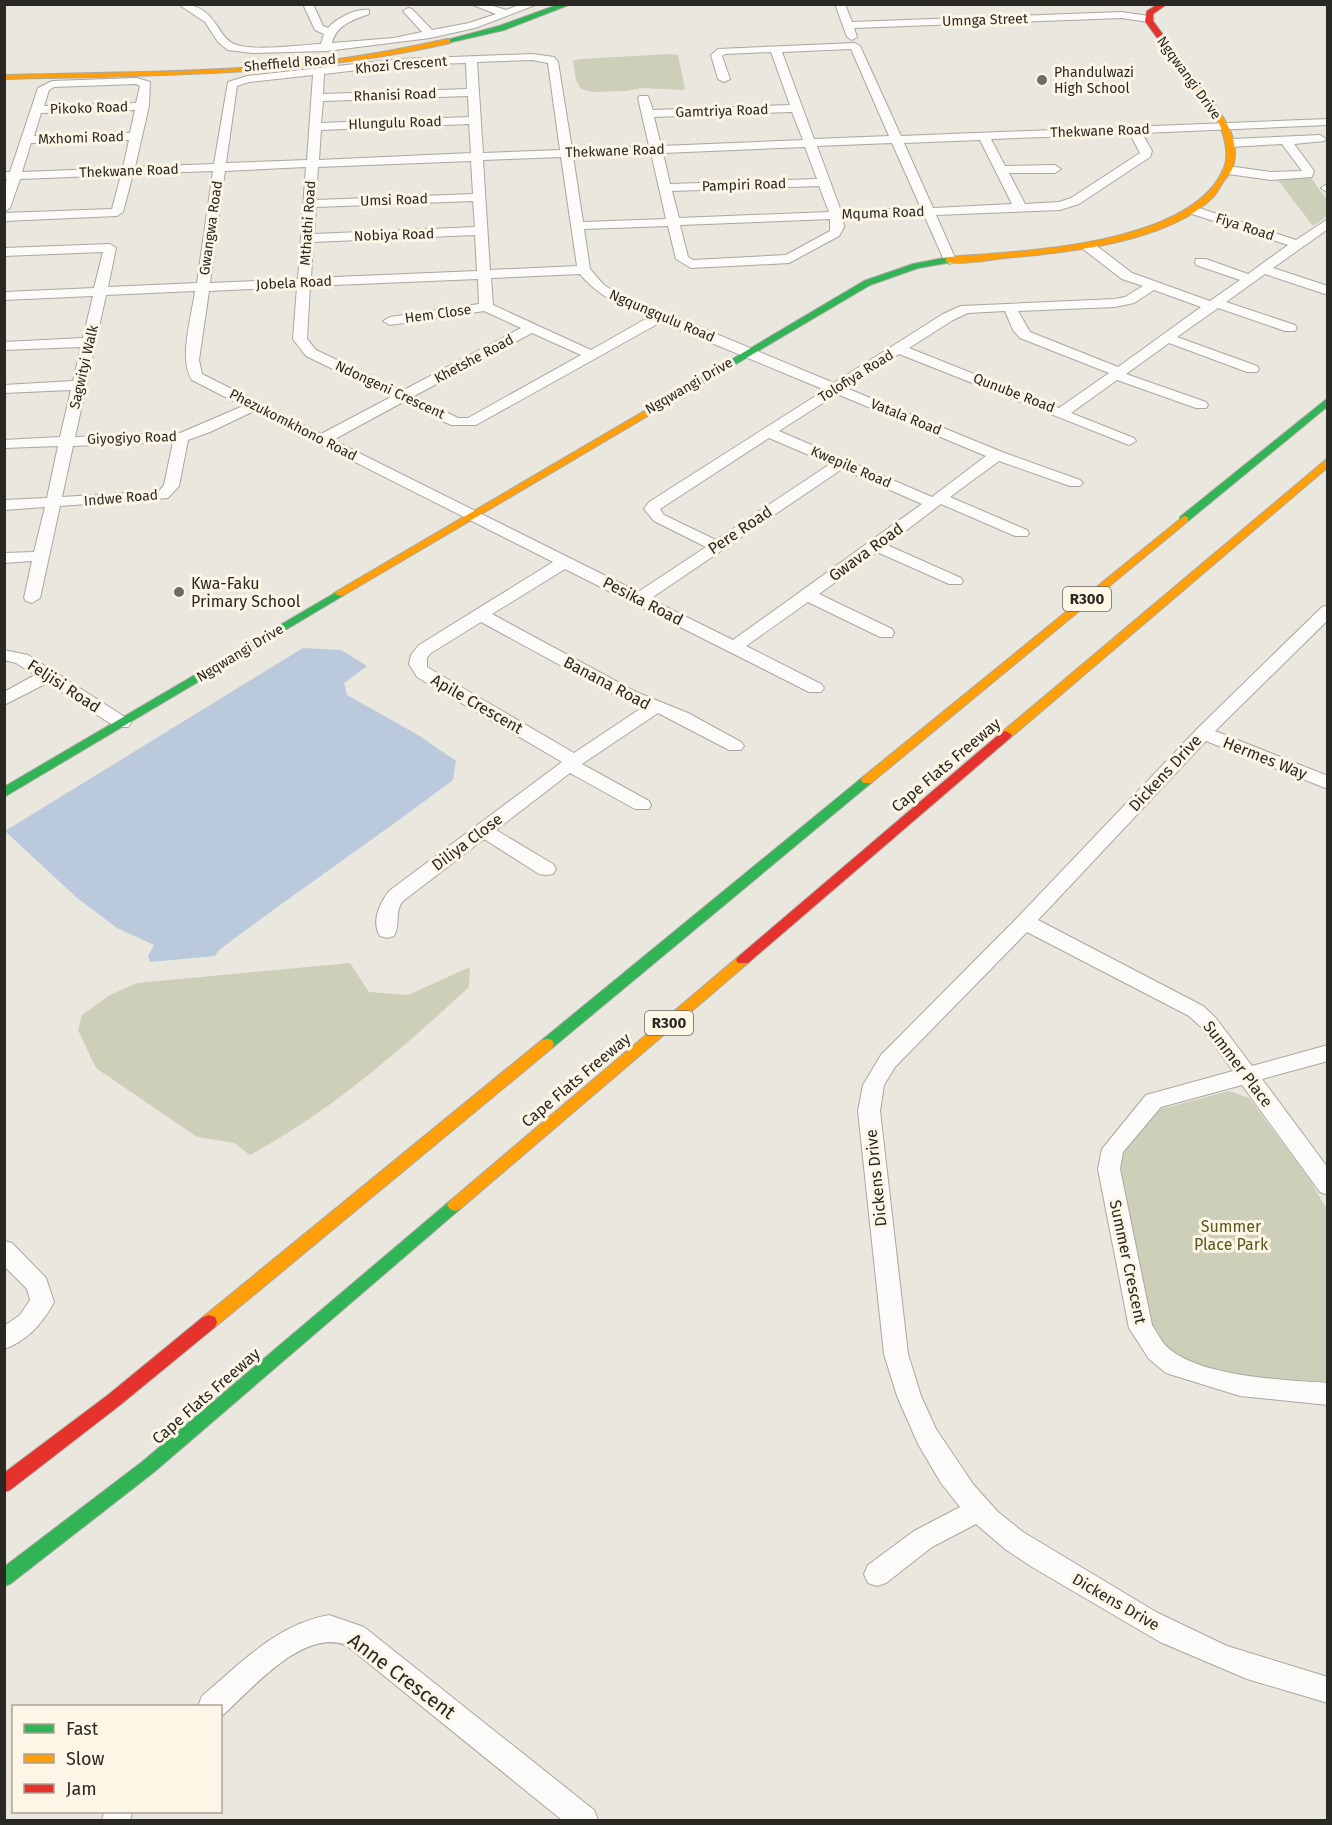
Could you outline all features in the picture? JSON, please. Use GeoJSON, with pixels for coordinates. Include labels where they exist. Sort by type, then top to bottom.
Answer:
{"type":"FeatureCollection","features":[{"type":"Feature","properties":{"kind":"main road","name":"Sheffield Road"},"geometry":{"type":"LineString","coordinates":[[4,77],[241,68],[336,60],[462,37],[568,4]]}},
{"type":"Feature","properties":{"kind":"main road","name":"Ngqwangi Drive"},"geometry":{"type":"LineString","coordinates":[[4,793],[867,283],[905,270],[950,260],[1088,246],[1143,232],[1193,210],[1216,190],[1228,170],[1231,143],[1225,126],[1157,34],[1149,19],[1150,13],[1164,4]]}},
{"type":"Feature","properties":{"kind":"main road","name":"R300"},"geometry":{"type":"LineString","coordinates":[[4,1484],[123,1393],[1328,400]]}},
{"type":"Feature","properties":{"kind":"main road","name":"Cape Flats Freeway"},"geometry":{"type":"LineString","coordinates":[[4,1578],[148,1467],[1328,461]]}},
{"type":"Feature","properties":{"kind":"street"},"geometry":{"type":"LineString","coordinates":[[183,4],[208,20],[232,48],[252,50],[364,45],[478,24],[533,4]]}},
{"type":"Feature","properties":{"kind":"street"},"geometry":{"type":"LineString","coordinates":[[475,4],[504,13]]}},
{"type":"Feature","properties":{"kind":"street","name":"Umnga Street"},"geometry":{"type":"LineString","coordinates":[[840,4],[851,31],[979,16],[1121,15],[1149,19]]}},
{"type":"Feature","properties":{"kind":"street","name":"Umnga Street"},"geometry":{"type":"LineString","coordinates":[[1106,4],[1121,15]]}},
{"type":"Feature","properties":{"kind":"street"},"geometry":{"type":"LineString","coordinates":[[308,5],[320,28],[329,32]]}},
{"type":"Feature","properties":{"kind":"street"},"geometry":{"type":"LineString","coordinates":[[408,11],[430,34]]}},
{"type":"Feature","properties":{"kind":"street"},"geometry":{"type":"LineString","coordinates":[[326,48],[329,32],[342,22],[365,12]]}},
{"type":"Feature","properties":{"kind":"street"},"geometry":{"type":"LineString","coordinates":[[724,79],[716,55],[718,53],[855,45],[950,260]]}},
{"type":"Feature","properties":{"kind":"street"},"geometry":{"type":"LineString","coordinates":[[644,98],[682,259],[686,263],[777,261],[793,257],[835,233],[838,227],[836,215],[775,49]]}},
{"type":"Feature","properties":{"kind":"street","name":"Khozi Crescent"},"geometry":{"type":"LineString","coordinates":[[220,168],[232,84],[247,78],[319,73],[392,63],[547,58],[553,62],[567,153]]}},
{"type":"Feature","properties":{"kind":"street"},"geometry":{"type":"LineString","coordinates":[[471,60],[486,306],[592,355]]}},
{"type":"Feature","properties":{"kind":"street","name":"Mthathi Road"},"geometry":{"type":"LineString","coordinates":[[303,283],[319,73]]}},
{"type":"Feature","properties":{"kind":"street"},"geometry":{"type":"LineString","coordinates":[[4,208],[9,176],[26,140],[44,88],[49,85],[137,81],[146,84],[117,212],[4,217]]}},
{"type":"Feature","properties":{"kind":"street","name":"Rhanisi Road"},"geometry":{"type":"LineString","coordinates":[[317,98],[473,92]]}},
{"type":"Feature","properties":{"kind":"street","name":"Pikoko Road"},"geometry":{"type":"LineString","coordinates":[[36,110],[142,106]]}},
{"type":"Feature","properties":{"kind":"street","name":"Gamtriya Road"},"geometry":{"type":"LineString","coordinates":[[648,114],[796,108]]}},
{"type":"Feature","properties":{"kind":"street","name":"Hlungulu Road"},"geometry":{"type":"LineString","coordinates":[[315,127],[475,120]]}},
{"type":"Feature","properties":{"kind":"street","name":"Thekwane Road"},"geometry":{"type":"LineString","coordinates":[[9,176],[1328,122]]}},
{"type":"Feature","properties":{"kind":"street","name":"Mquma Road"},"geometry":{"type":"LineString","coordinates":[[577,226],[1060,206],[1071,203],[1145,155],[1146,151],[1134,130]]}},
{"type":"Feature","properties":{"kind":"street","name":"Mxhomi Road"},"geometry":{"type":"LineString","coordinates":[[26,140],[136,136]]}},
{"type":"Feature","properties":{"kind":"street"},"geometry":{"type":"LineString","coordinates":[[984,136],[1020,207]]}},
{"type":"Feature","properties":{"kind":"street"},"geometry":{"type":"LineString","coordinates":[[1231,143],[1320,140]]}},
{"type":"Feature","properties":{"kind":"street"},"geometry":{"type":"LineString","coordinates":[[1228,170],[1271,176],[1309,173],[1286,141]]}},
{"type":"Feature","properties":{"kind":"street"},"geometry":{"type":"LineString","coordinates":[[567,153],[584,270]]}},
{"type":"Feature","properties":{"kind":"street","name":"Gwangwa Road"},"geometry":{"type":"LineString","coordinates":[[202,287],[220,168]]}},
{"type":"Feature","properties":{"kind":"street"},"geometry":{"type":"LineString","coordinates":[[1001,170],[1055,169]]}},
{"type":"Feature","properties":{"kind":"street","name":"Pampiri Road"},"geometry":{"type":"LineString","coordinates":[[664,188],[823,182]]}},
{"type":"Feature","properties":{"kind":"street","name":"Umsi Road"},"geometry":{"type":"LineString","coordinates":[[309,204],[480,197]]}},
{"type":"Feature","properties":{"kind":"street","name":"Fiya Road"},"geometry":{"type":"LineString","coordinates":[[1193,210],[1297,244]]}},
{"type":"Feature","properties":{"kind":"street"},"geometry":{"type":"LineString","coordinates":[[1063,412],[1328,223]]}},
{"type":"Feature","properties":{"kind":"street","name":"Nobiya Road"},"geometry":{"type":"LineString","coordinates":[[306,238],[482,231]]}},
{"type":"Feature","properties":{"kind":"street"},"geometry":{"type":"LineString","coordinates":[[1088,246],[1120,272],[1152,286],[1290,328]]}},
{"type":"Feature","properties":{"kind":"street","name":"Sagwityi Walk"},"geometry":{"type":"LineString","coordinates":[[4,252],[110,248],[32,598]]}},
{"type":"Feature","properties":{"kind":"street"},"geometry":{"type":"LineString","coordinates":[[1202,262],[1250,279]]}},
{"type":"Feature","properties":{"kind":"street"},"geometry":{"type":"LineString","coordinates":[[1263,269],[1328,291]]}},
{"type":"Feature","properties":{"kind":"street","name":"Jobela Road"},"geometry":{"type":"LineString","coordinates":[[4,297],[584,270]]}},
{"type":"Feature","properties":{"kind":"street","name":"Ngqungqulu Road"},"geometry":{"type":"LineString","coordinates":[[584,270],[598,287],[608,294],[748,352]]}},
{"type":"Feature","properties":{"kind":"street","name":"Ndongeni Crescent"},"geometry":{"type":"LineString","coordinates":[[303,283],[300,339],[306,349],[456,422],[471,422],[660,317]]}},
{"type":"Feature","properties":{"kind":"street","name":"Tolofiya Road"},"geometry":{"type":"LineString","coordinates":[[716,546],[659,518],[652,509],[654,505],[835,388],[960,311],[1115,303],[1129,300],[1152,286]]}},
{"type":"Feature","properties":{"kind":"street","name":"Phezukomkhono Road"},"geometry":{"type":"LineString","coordinates":[[202,287],[192,360],[197,377],[471,515]]}},
{"type":"Feature","properties":{"kind":"street","name":"Hem Close"},"geometry":{"type":"LineString","coordinates":[[390,321],[486,306]]}},
{"type":"Feature","properties":{"kind":"street"},"geometry":{"type":"LineString","coordinates":[[1010,307],[1020,330],[1025,335],[1201,405]]}},
{"type":"Feature","properties":{"kind":"street","name":"Khetshe Road"},"geometry":{"type":"LineString","coordinates":[[321,440],[531,328]]}},
{"type":"Feature","properties":{"kind":"street"},"geometry":{"type":"LineString","coordinates":[[1168,338],[1252,369]]}},
{"type":"Feature","properties":{"kind":"street"},"geometry":{"type":"LineString","coordinates":[[4,346],[90,342]]}},
{"type":"Feature","properties":{"kind":"street","name":"Qunube Road"},"geometry":{"type":"LineString","coordinates":[[899,348],[1063,412],[1129,441]]}},
{"type":"Feature","properties":{"kind":"street","name":"Vatala Road"},"geometry":{"type":"LineString","coordinates":[[748,352],[997,455],[1074,483]]}},
{"type":"Feature","properties":{"kind":"street"},"geometry":{"type":"LineString","coordinates":[[4,388],[80,385]]}},
{"type":"Feature","properties":{"kind":"street","name":"Giyogiyo Road"},"geometry":{"type":"LineString","coordinates":[[4,444],[181,437],[205,429],[254,406]]}},
{"type":"Feature","properties":{"kind":"street","name":"Kwepile Road"},"geometry":{"type":"LineString","coordinates":[[768,432],[1021,533]]}},
{"type":"Feature","properties":{"kind":"street","name":"Indwe Road"},"geometry":{"type":"LineString","coordinates":[[4,505],[163,495],[171,486],[181,437]]}},
{"type":"Feature","properties":{"kind":"street","name":"Gwava Road"},"geometry":{"type":"LineString","coordinates":[[734,647],[876,546],[997,455]]}},
{"type":"Feature","properties":{"kind":"street","name":"Pere Road"},"geometry":{"type":"LineString","coordinates":[[639,599],[842,463]]}},
{"type":"Feature","properties":{"kind":"street","name":"Pesika Road"},"geometry":{"type":"LineString","coordinates":[[471,515],[815,688]]}},
{"type":"Feature","properties":{"kind":"street"},"geometry":{"type":"LineString","coordinates":[[876,546],[955,581]]}},
{"type":"Feature","properties":{"kind":"street"},"geometry":{"type":"LineString","coordinates":[[4,558],[41,556]]}},
{"type":"Feature","properties":{"kind":"street","name":"Apile Crescent"},"geometry":{"type":"LineString","coordinates":[[565,562],[424,649],[418,656],[417,667],[423,673],[572,763]]}},
{"type":"Feature","properties":{"kind":"street"},"geometry":{"type":"LineString","coordinates":[[807,595],[886,633]]}},
{"type":"Feature","properties":{"kind":"street","name":"Dickens Drive"},"geometry":{"type":"LineString","coordinates":[[1328,610],[1203,733],[1025,922],[888,1061],[876,1077],[869,1096],[887,1286],[896,1354],[902,1379],[924,1430],[958,1485],[979,1510],[1020,1545],[1170,1634],[1259,1669],[1328,1690]]}},
{"type":"Feature","properties":{"kind":"street","name":"Banana Road"},"geometry":{"type":"LineString","coordinates":[[481,615],[654,708],[682,717],[735,746]]}},
{"type":"Feature","properties":{"kind":"street","name":"Feljisi Road"},"geometry":{"type":"LineString","coordinates":[[4,655],[22,659],[122,723]]}},
{"type":"Feature","properties":{"kind":"street"},"geometry":{"type":"LineString","coordinates":[[4,700],[48,675]]}},
{"type":"Feature","properties":{"kind":"street","name":"Diliya Close"},"geometry":{"type":"LineString","coordinates":[[387,931],[388,906],[396,896],[572,763],[654,708]]}},
{"type":"Feature","properties":{"kind":"street","name":"Hermes Way"},"geometry":{"type":"LineString","coordinates":[[1203,733],[1328,783]]}},
{"type":"Feature","properties":{"kind":"street"},"geometry":{"type":"LineString","coordinates":[[572,763],[642,805]]}},
{"type":"Feature","properties":{"kind":"street"},"geometry":{"type":"LineString","coordinates":[[483,830],[546,869]]}},
{"type":"Feature","properties":{"kind":"street","name":"Summer Place"},"geometry":{"type":"LineString","coordinates":[[1025,922],[1196,1011],[1208,1022],[1328,1186]]}},
{"type":"Feature","properties":{"kind":"street","name":"Summer Crescent"},"geometry":{"type":"LineString","coordinates":[[1328,1053],[1154,1101],[1113,1149],[1109,1168],[1141,1328],[1157,1352],[1175,1366],[1240,1386],[1328,1394]]}},
{"type":"Feature","properties":{"kind":"street"},"geometry":{"type":"LineString","coordinates":[[4,1250],[38,1285],[42,1302],[28,1322],[4,1340]]}},
{"type":"Feature","properties":{"kind":"street"},"geometry":{"type":"LineString","coordinates":[[878,1574],[923,1539],[979,1510]]}},
{"type":"Feature","properties":{"kind":"street","name":"Anne Crescent"},"geometry":{"type":"LineString","coordinates":[[214,1705],[289,1641],[313,1630],[332,1628],[355,1636],[584,1821]]}},
{"type":"Feature","properties":{"kind":"green space"},"geometry":{"type":"Polygon","coordinates":[[[678,55],[685,89],[643,88],[592,92],[581,89],[576,80],[573,61],[580,59],[678,55]]]}},
{"type":"Feature","properties":{"kind":"green space"},"geometry":{"type":"Polygon","coordinates":[[[1311,178],[1327,200],[1327,216],[1313,226],[1277,179],[1311,178]]]}},
{"type":"Feature","properties":{"kind":"green space"},"geometry":{"type":"Polygon","coordinates":[[[350,963],[369,992],[408,995],[470,967],[469,987],[365,1078],[309,1119],[250,1155],[234,1143],[197,1137],[96,1068],[78,1030],[82,1015],[110,995],[137,983],[350,963]]]}},
{"type":"Feature","properties":{"kind":"green space","name":"Summer Place Park"},"geometry":{"type":"Polygon","coordinates":[[[1229,1091],[1249,1098],[1310,1180],[1327,1210],[1327,1382],[1245,1377],[1189,1361],[1163,1346],[1151,1325],[1118,1169],[1120,1161],[1133,1137],[1157,1110],[1229,1091]]]}},
{"type":"Feature","properties":{"kind":"water"},"geometry":{"type":"Polygon","coordinates":[[[303,648],[341,650],[367,666],[344,683],[347,695],[418,735],[456,761],[453,780],[248,928],[219,950],[215,956],[150,962],[148,956],[154,945],[117,928],[76,897],[5,831],[303,648]]]}},
{"type":"Feature","properties":{"kind":"traffic: fast"},"geometry":{"type":"LineString","coordinates":[[447,41],[501,28],[568,4]]}},
{"type":"Feature","properties":{"kind":"traffic: fast"},"geometry":{"type":"LineString","coordinates":[[687,389],[867,283],[916,266],[949,260]]}},
{"type":"Feature","properties":{"kind":"traffic: fast"},"geometry":{"type":"LineString","coordinates":[[1184,519],[1328,401]]}},
{"type":"Feature","properties":{"kind":"traffic: fast"},"geometry":{"type":"LineString","coordinates":[[4,793],[340,593]]}},
{"type":"Feature","properties":{"kind":"traffic: fast"},"geometry":{"type":"LineString","coordinates":[[547,1044],[867,780]]}},
{"type":"Feature","properties":{"kind":"traffic: fast"},"geometry":{"type":"LineString","coordinates":[[4,1578],[148,1467],[455,1205]]}},
{"type":"Feature","properties":{"kind":"traffic: slow"},"geometry":{"type":"LineString","coordinates":[[4,77],[227,71],[283,67],[393,53],[447,41]]}},
{"type":"Feature","properties":{"kind":"traffic: slow"},"geometry":{"type":"LineString","coordinates":[[949,260],[1019,254],[1105,242],[1146,231],[1182,216],[1210,196],[1228,169],[1230,160],[1228,143],[1220,117],[1194,83]]}},
{"type":"Feature","properties":{"kind":"traffic: slow"},"geometry":{"type":"LineString","coordinates":[[340,593],[687,389]]}},
{"type":"Feature","properties":{"kind":"traffic: slow"},"geometry":{"type":"LineString","coordinates":[[1006,735],[1328,461]]}},
{"type":"Feature","properties":{"kind":"traffic: slow"},"geometry":{"type":"LineString","coordinates":[[867,780],[1184,519]]}},
{"type":"Feature","properties":{"kind":"traffic: slow"},"geometry":{"type":"LineString","coordinates":[[455,1205],[743,960]]}},
{"type":"Feature","properties":{"kind":"traffic: slow"},"geometry":{"type":"LineString","coordinates":[[209,1322],[547,1044]]}},
{"type":"Feature","properties":{"kind":"traffic: jam"},"geometry":{"type":"LineString","coordinates":[[1164,4],[1150,13],[1149,21],[1194,83]]}},
{"type":"Feature","properties":{"kind":"traffic: jam"},"geometry":{"type":"LineString","coordinates":[[743,960],[1006,735]]}},
{"type":"Feature","properties":{"kind":"traffic: jam"},"geometry":{"type":"LineString","coordinates":[[4,1484],[114,1400],[209,1322]]}},
{"type":"Feature","properties":{"kind":"place","name":"Phandulwazi High School"},"geometry":{"type":"Point","coordinates":[1042,80]}},
{"type":"Feature","properties":{"kind":"place","name":"Kwa-Faku Primary School"},"geometry":{"type":"Point","coordinates":[179,592]}}]}
